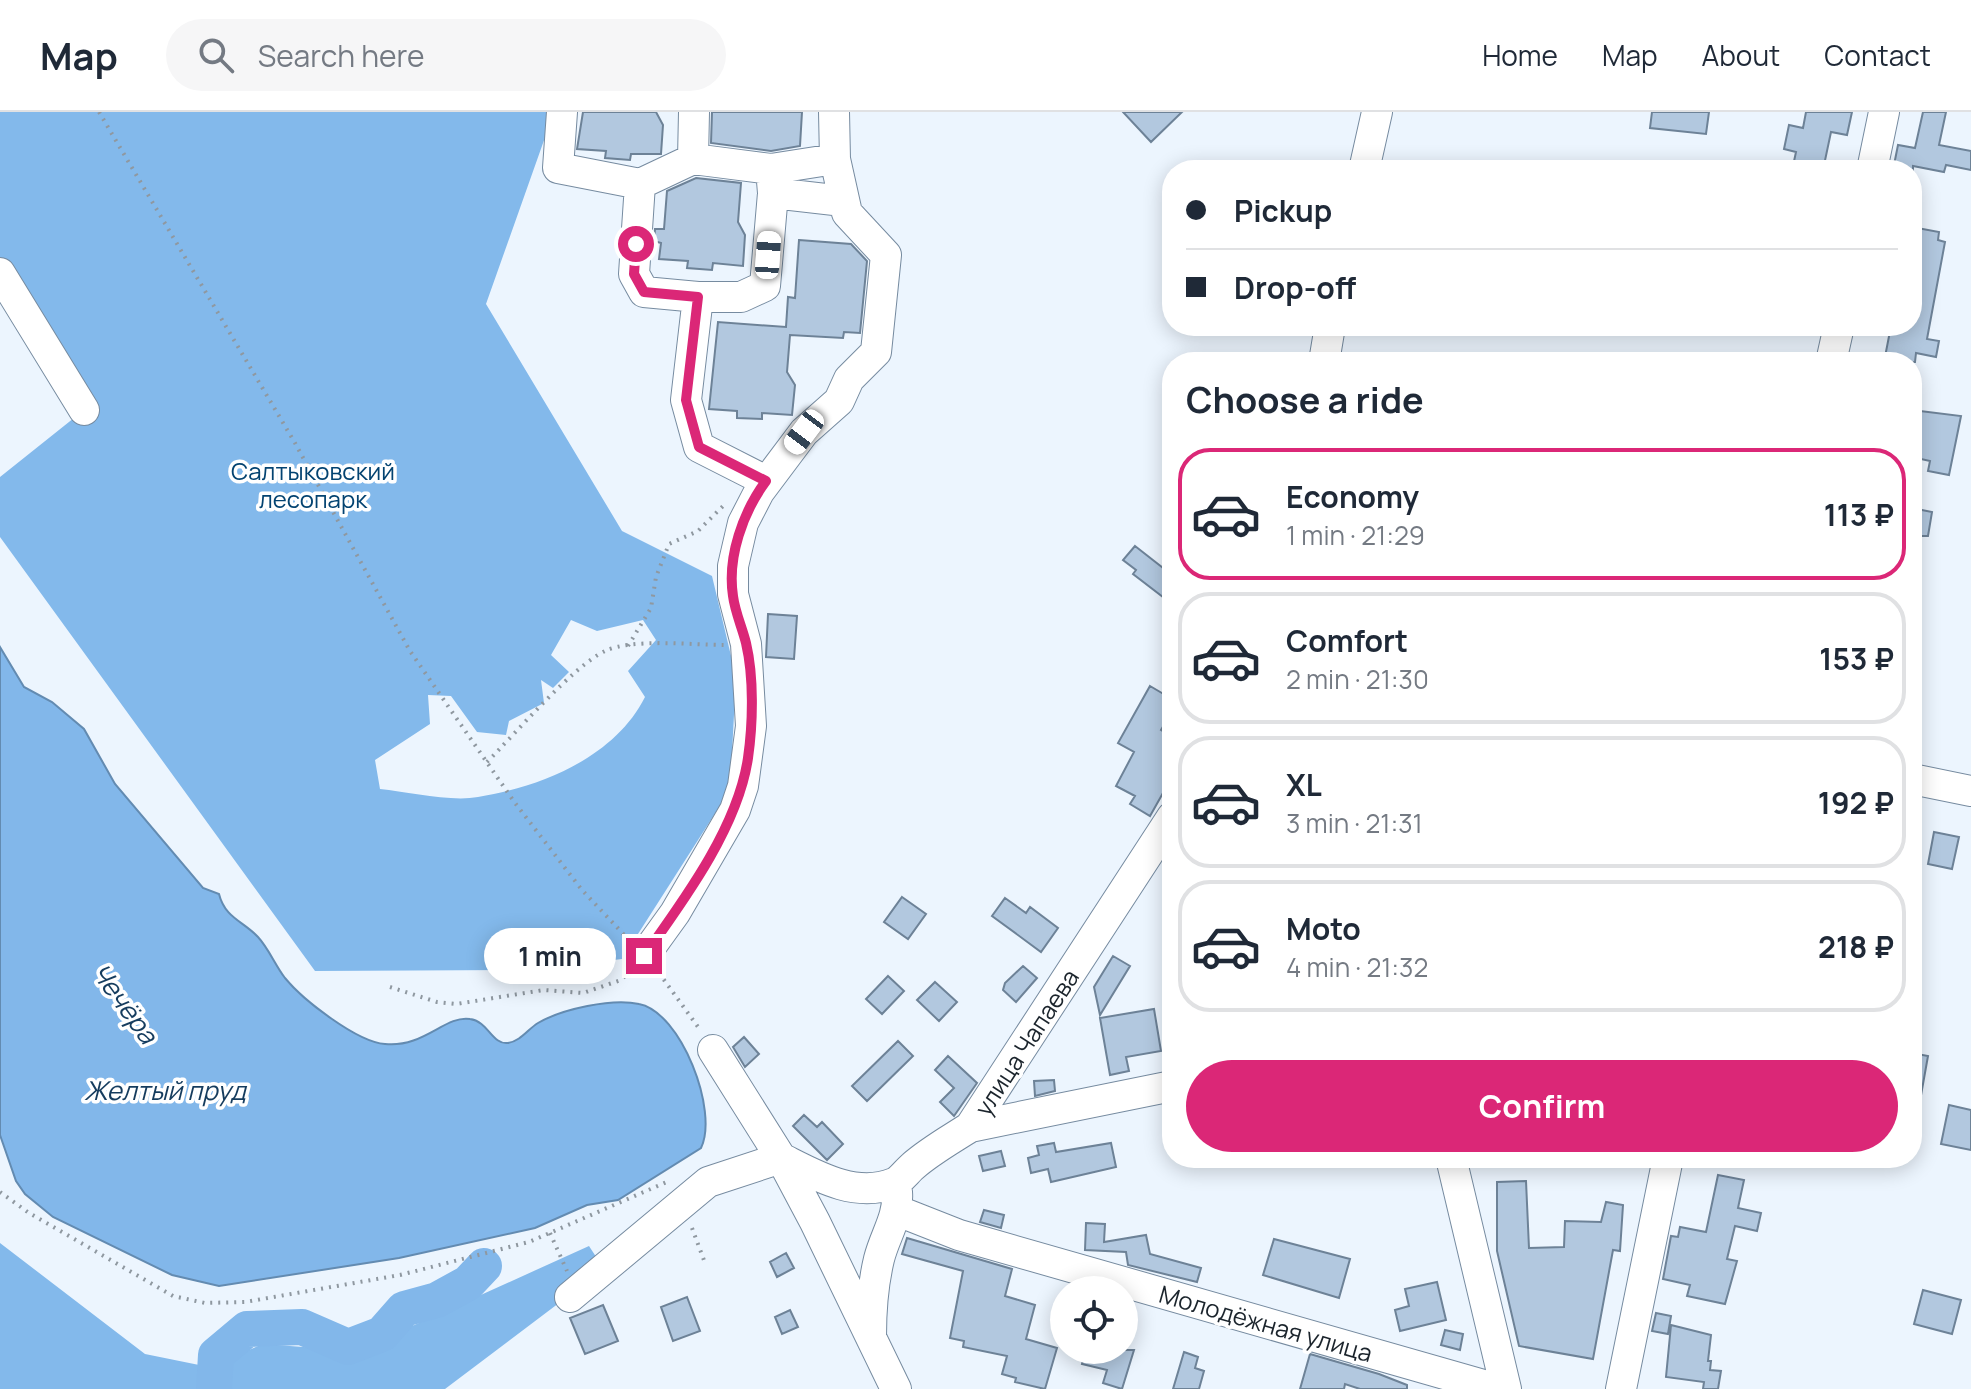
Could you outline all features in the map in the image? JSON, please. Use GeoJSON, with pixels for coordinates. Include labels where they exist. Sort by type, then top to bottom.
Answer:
{"type":"FeatureCollection","features":[{"type":"Feature","properties":{"kind":"street"},"geometry":{"type":"LineString","coordinates":[[562,112],[558,168],[640,184],[693,159],[843,201]]}},
{"type":"Feature","properties":{"kind":"street"},"geometry":{"type":"LineString","coordinates":[[693,159],[694,112]]}},
{"type":"Feature","properties":{"kind":"street"},"geometry":{"type":"LineString","coordinates":[[644,956],[690,887],[735,810],[743,786],[751,726],[746,644],[733,594],[733,566],[743,523],[766,481],[804,432],[839,401],[849,379],[876,352],[886,255],[847,213],[835,159],[834,112]]}},
{"type":"Feature","properties":{"kind":"street"},"geometry":{"type":"LineString","coordinates":[[1366,160],[1377,112]]}},
{"type":"Feature","properties":{"kind":"street"},"geometry":{"type":"LineString","coordinates":[[1874,160],[1884,112]]}},
{"type":"Feature","properties":{"kind":"street"},"geometry":{"type":"LineString","coordinates":[[772,181],[835,159]]}},
{"type":"Feature","properties":{"kind":"street"},"geometry":{"type":"LineString","coordinates":[[640,184],[634,274],[644,292],[741,297],[765,286],[772,181]]}},
{"type":"Feature","properties":{"kind":"street"},"geometry":{"type":"LineString","coordinates":[[0,273],[84,410]]}},
{"type":"Feature","properties":{"kind":"street"},"geometry":{"type":"LineString","coordinates":[[698,297],[686,400],[699,447],[766,481]]}},
{"type":"Feature","properties":{"kind":"street"},"geometry":{"type":"LineString","coordinates":[[1922,781],[1971,791]]}},
{"type":"Feature","properties":{"kind":"street","name":"улица Чапаева"},"geometry":{"type":"LineString","coordinates":[[897,1197],[931,1152],[970,1127],[1162,832]]}},
{"type":"Feature","properties":{"kind":"street"},"geometry":{"type":"LineString","coordinates":[[713,1050],[781,1158],[896,1389]]}},
{"type":"Feature","properties":{"kind":"street"},"geometry":{"type":"LineString","coordinates":[[970,1127],[1162,1088]]}},
{"type":"Feature","properties":{"kind":"street"},"geometry":{"type":"LineString","coordinates":[[573,1294],[680,1191],[781,1158],[852,1188],[897,1197],[879,1261],[871,1338]]}},
{"type":"Feature","properties":{"kind":"street"},"geometry":{"type":"LineString","coordinates":[[1453,1168],[1506,1389]]}},
{"type":"Feature","properties":{"kind":"street"},"geometry":{"type":"LineString","coordinates":[[1621,1389],[1666,1168]]}},
{"type":"Feature","properties":{"kind":"street","name":"Молодёжная улица"},"geometry":{"type":"LineString","coordinates":[[897,1197],[959,1235],[1497,1389]]}},
{"type":"Feature","properties":{"kind":"path"},"geometry":{"type":"LineString","coordinates":[[99,112],[303,457],[410,651],[582,890],[683,1002],[713,1050]]}},
{"type":"Feature","properties":{"kind":"path"},"geometry":{"type":"LineString","coordinates":[[628,646],[651,608],[656,577],[669,544],[698,531],[732,497]]}},
{"type":"Feature","properties":{"kind":"path"},"geometry":{"type":"LineString","coordinates":[[487,762],[582,667],[606,650],[628,646],[746,644]]}},
{"type":"Feature","properties":{"kind":"path"},"geometry":{"type":"LineString","coordinates":[[390,987],[437,1002],[456,1004],[544,990],[583,993],[621,980],[644,956]]}},
{"type":"Feature","properties":{"kind":"path"},"geometry":{"type":"LineString","coordinates":[[0,1192],[29,1213],[173,1296],[205,1303],[245,1302],[400,1275],[529,1242],[680,1191],[705,1263]]}},
{"type":"Feature","properties":{"kind":"path"},"geometry":{"type":"LineString","coordinates":[[550,1233],[573,1294]]}},
{"type":"Feature","properties":{"kind":"green space","name":"Салтыковский лесопарк"},"geometry":{"type":"Polygon","coordinates":[[[0,112],[554,112],[486,304],[622,531],[712,576],[736,677],[730,790],[622,959],[533,970],[315,971],[0,537],[0,477],[84,410],[0,273],[0,112]],[[571,620],[551,655],[569,672],[553,688],[541,680],[544,703],[509,721],[506,735],[477,732],[451,696],[428,695],[430,724],[375,760],[380,789],[443,797],[478,797],[551,777],[596,752],[632,718],[645,697],[628,671],[656,640],[643,620],[597,631],[571,620]]]}},
{"type":"Feature","properties":{"kind":"green space"},"geometry":{"type":"Polygon","coordinates":[[[0,1243],[145,1354],[209,1367],[263,1344],[357,1351],[589,1246],[604,1269],[445,1389],[0,1389],[0,1243]]]}},
{"type":"Feature","properties":{"kind":"water","name":"Желтый пруд"},"geometry":{"type":"Polygon","coordinates":[[[0,647],[24,687],[52,702],[84,729],[115,784],[203,888],[219,894],[230,914],[262,942],[285,978],[331,1018],[360,1036],[385,1044],[411,1041],[452,1022],[470,1019],[481,1024],[498,1040],[508,1043],[538,1023],[573,1009],[615,1002],[639,1004],[654,1011],[669,1025],[692,1065],[705,1111],[701,1148],[618,1200],[587,1205],[535,1228],[399,1258],[219,1286],[172,1275],[53,1217],[25,1194],[16,1181],[0,1135],[0,647]]]}},
{"type":"Feature","properties":{"kind":"building"},"geometry":{"type":"Polygon","coordinates":[[[583,112],[656,112],[663,125],[661,154],[631,154],[630,160],[605,158],[606,151],[577,149],[583,112]]]}},
{"type":"Feature","properties":{"kind":"building"},"geometry":{"type":"Polygon","coordinates":[[[712,112],[802,112],[800,146],[771,151],[711,143],[712,112]]]}},
{"type":"Feature","properties":{"kind":"building"},"geometry":{"type":"Polygon","coordinates":[[[1123,112],[1182,112],[1151,142],[1123,112]]]}},
{"type":"Feature","properties":{"kind":"building"},"geometry":{"type":"Polygon","coordinates":[[[1652,112],[1709,112],[1706,134],[1650,128],[1652,112]]]}},
{"type":"Feature","properties":{"kind":"building"},"geometry":{"type":"Polygon","coordinates":[[[1806,112],[1852,112],[1847,135],[1831,132],[1825,160],[1794,160],[1796,152],[1784,149],[1789,125],[1803,128],[1806,112]]]}},
{"type":"Feature","properties":{"kind":"building"},"geometry":{"type":"Polygon","coordinates":[[[1923,112],[1946,112],[1939,145],[1971,151],[1971,170],[1946,165],[1944,172],[1922,168],[1922,160],[1895,160],[1898,145],[1915,148],[1923,112]]]}},
{"type":"Feature","properties":{"kind":"building"},"geometry":{"type":"Polygon","coordinates":[[[696,178],[741,183],[738,222],[745,235],[743,266],[713,263],[712,270],[687,268],[688,261],[659,259],[661,243],[654,241],[655,229],[664,229],[667,191],[696,178]]]}},
{"type":"Feature","properties":{"kind":"building"},"geometry":{"type":"Polygon","coordinates":[[[1922,229],[1939,232],[1938,240],[1945,242],[1927,339],[1939,341],[1936,357],[1922,352],[1886,352],[1889,336],[1922,336],[1922,229]]]}},
{"type":"Feature","properties":{"kind":"building"},"geometry":{"type":"Polygon","coordinates":[[[799,240],[851,244],[867,261],[860,333],[844,332],[843,338],[790,335],[787,372],[795,385],[792,415],[762,413],[762,419],[737,418],[737,411],[709,409],[718,322],[786,327],[788,297],[795,298],[799,240]]]}},
{"type":"Feature","properties":{"kind":"building"},"geometry":{"type":"Polygon","coordinates":[[[1922,411],[1961,416],[1949,475],[1928,471],[1930,461],[1922,459],[1922,411]]]}},
{"type":"Feature","properties":{"kind":"building"},"geometry":{"type":"Polygon","coordinates":[[[1922,510],[1932,512],[1928,536],[1922,536],[1922,510]]]}},
{"type":"Feature","properties":{"kind":"building"},"geometry":{"type":"Polygon","coordinates":[[[1135,546],[1162,567],[1162,596],[1133,574],[1136,570],[1123,560],[1135,546]]]}},
{"type":"Feature","properties":{"kind":"building"},"geometry":{"type":"Polygon","coordinates":[[[768,614],[797,616],[794,659],[766,657],[768,614]]]}},
{"type":"Feature","properties":{"kind":"building"},"geometry":{"type":"Polygon","coordinates":[[[1150,686],[1162,693],[1162,795],[1150,816],[1130,804],[1135,796],[1116,786],[1134,752],[1118,743],[1150,686]]]}},
{"type":"Feature","properties":{"kind":"building"},"geometry":{"type":"Polygon","coordinates":[[[1934,832],[1959,837],[1952,869],[1928,864],[1934,832]]]}},
{"type":"Feature","properties":{"kind":"building"},"geometry":{"type":"Polygon","coordinates":[[[902,897],[926,914],[908,939],[884,922],[902,897]]]}},
{"type":"Feature","properties":{"kind":"building"},"geometry":{"type":"Polygon","coordinates":[[[1005,898],[1026,913],[1030,907],[1058,928],[1041,952],[992,916],[1005,898]]]}},
{"type":"Feature","properties":{"kind":"building"},"geometry":{"type":"Polygon","coordinates":[[[1113,956],[1130,966],[1100,1015],[1094,987],[1113,956]]]}},
{"type":"Feature","properties":{"kind":"building"},"geometry":{"type":"Polygon","coordinates":[[[1023,966],[1037,978],[1016,1002],[1003,990],[1005,983],[1023,966]]]}},
{"type":"Feature","properties":{"kind":"building"},"geometry":{"type":"Polygon","coordinates":[[[888,976],[904,991],[882,1014],[866,999],[888,976]]]}},
{"type":"Feature","properties":{"kind":"building"},"geometry":{"type":"Polygon","coordinates":[[[935,982],[957,1002],[939,1021],[917,1000],[935,982]]]}},
{"type":"Feature","properties":{"kind":"building"},"geometry":{"type":"Polygon","coordinates":[[[1154,1009],[1161,1051],[1126,1057],[1129,1071],[1110,1075],[1100,1018],[1154,1009]]]}},
{"type":"Feature","properties":{"kind":"building"},"geometry":{"type":"Polygon","coordinates":[[[744,1037],[759,1054],[745,1067],[733,1047],[744,1037]]]}},
{"type":"Feature","properties":{"kind":"building"},"geometry":{"type":"Polygon","coordinates":[[[898,1041],[913,1056],[867,1101],[852,1086],[898,1041]]]}},
{"type":"Feature","properties":{"kind":"building"},"geometry":{"type":"Polygon","coordinates":[[[1922,1055],[1928,1056],[1922,1090],[1922,1055]]]}},
{"type":"Feature","properties":{"kind":"building"},"geometry":{"type":"Polygon","coordinates":[[[948,1056],[977,1083],[954,1116],[940,1102],[954,1088],[935,1070],[948,1056]]]}},
{"type":"Feature","properties":{"kind":"building"},"geometry":{"type":"Polygon","coordinates":[[[1054,1080],[1055,1091],[1035,1096],[1034,1081],[1054,1080]]]}},
{"type":"Feature","properties":{"kind":"building"},"geometry":{"type":"Polygon","coordinates":[[[1949,1105],[1971,1110],[1971,1150],[1941,1144],[1949,1105]]]}},
{"type":"Feature","properties":{"kind":"building"},"geometry":{"type":"Polygon","coordinates":[[[804,1115],[817,1127],[822,1122],[843,1144],[827,1160],[793,1126],[804,1115]]]}},
{"type":"Feature","properties":{"kind":"building"},"geometry":{"type":"Polygon","coordinates":[[[1054,1143],[1056,1152],[1111,1143],[1116,1167],[1051,1182],[1048,1169],[1031,1173],[1028,1158],[1039,1155],[1037,1146],[1054,1143]]]}},
{"type":"Feature","properties":{"kind":"building"},"geometry":{"type":"Polygon","coordinates":[[[1001,1151],[1005,1166],[983,1171],[979,1156],[1001,1151]]]}},
{"type":"Feature","properties":{"kind":"building"},"geometry":{"type":"Polygon","coordinates":[[[1718,1175],[1744,1180],[1738,1208],[1761,1213],[1757,1231],[1735,1226],[1727,1259],[1737,1261],[1725,1304],[1687,1296],[1690,1285],[1663,1279],[1671,1236],[1678,1237],[1680,1227],[1706,1232],[1718,1175]]]}},
{"type":"Feature","properties":{"kind":"building"},"geometry":{"type":"Polygon","coordinates":[[[1526,1181],[1529,1248],[1564,1247],[1565,1221],[1601,1222],[1606,1202],[1623,1205],[1620,1251],[1613,1250],[1593,1359],[1519,1346],[1497,1251],[1497,1182],[1526,1181]]]}},
{"type":"Feature","properties":{"kind":"building"},"geometry":{"type":"Polygon","coordinates":[[[984,1210],[1004,1215],[1001,1228],[980,1222],[984,1210]]]}},
{"type":"Feature","properties":{"kind":"building"},"geometry":{"type":"Polygon","coordinates":[[[1086,1223],[1105,1224],[1104,1242],[1146,1235],[1150,1254],[1201,1268],[1197,1282],[1128,1265],[1126,1252],[1085,1250],[1086,1223]]]}},
{"type":"Feature","properties":{"kind":"building"},"geometry":{"type":"Polygon","coordinates":[[[907,1238],[1012,1269],[1005,1296],[1035,1305],[1026,1339],[1050,1346],[1052,1364],[1045,1389],[1015,1382],[1016,1378],[1002,1374],[1007,1356],[963,1347],[964,1341],[950,1338],[963,1271],[902,1254],[907,1238]]]}},
{"type":"Feature","properties":{"kind":"building"},"geometry":{"type":"Polygon","coordinates":[[[1274,1239],[1350,1259],[1339,1298],[1263,1275],[1274,1239]]]}},
{"type":"Feature","properties":{"kind":"building"},"geometry":{"type":"Polygon","coordinates":[[[786,1253],[794,1268],[777,1277],[770,1262],[786,1253]]]}},
{"type":"Feature","properties":{"kind":"building"},"geometry":{"type":"Polygon","coordinates":[[[1437,1282],[1446,1320],[1400,1331],[1395,1310],[1409,1306],[1405,1289],[1437,1282]]]}},
{"type":"Feature","properties":{"kind":"building"},"geometry":{"type":"Polygon","coordinates":[[[1923,1290],[1961,1300],[1952,1334],[1914,1324],[1923,1290]]]}},
{"type":"Feature","properties":{"kind":"building"},"geometry":{"type":"Polygon","coordinates":[[[687,1297],[700,1331],[673,1341],[661,1307],[687,1297]]]}},
{"type":"Feature","properties":{"kind":"building"},"geometry":{"type":"Polygon","coordinates":[[[603,1305],[618,1341],[585,1354],[570,1318],[603,1305]]]}},
{"type":"Feature","properties":{"kind":"building"},"geometry":{"type":"Polygon","coordinates":[[[790,1310],[798,1327],[782,1334],[775,1317],[790,1310]]]}},
{"type":"Feature","properties":{"kind":"building"},"geometry":{"type":"Polygon","coordinates":[[[1656,1313],[1671,1316],[1668,1334],[1652,1331],[1656,1313]]]}},
{"type":"Feature","properties":{"kind":"building"},"geometry":{"type":"Polygon","coordinates":[[[1671,1325],[1711,1335],[1708,1361],[1711,1361],[1710,1370],[1721,1371],[1718,1389],[1703,1389],[1704,1382],[1666,1377],[1671,1325]]]}},
{"type":"Feature","properties":{"kind":"building"},"geometry":{"type":"Polygon","coordinates":[[[1445,1330],[1463,1334],[1460,1350],[1441,1345],[1445,1330]]]}},
{"type":"Feature","properties":{"kind":"building"},"geometry":{"type":"Polygon","coordinates":[[[1184,1352],[1198,1357],[1195,1368],[1204,1371],[1199,1389],[1173,1389],[1184,1352]]]}},
{"type":"Feature","properties":{"kind":"building"},"geometry":{"type":"Polygon","coordinates":[[[1310,1354],[1379,1374],[1407,1385],[1407,1389],[1360,1389],[1345,1384],[1344,1389],[1300,1389],[1310,1354]]]}},
{"type":"Feature","properties":{"kind":"building"},"geometry":{"type":"Polygon","coordinates":[[[1082,1364],[1130,1364],[1122,1389],[1103,1383],[1107,1370],[1082,1364]]]}},
{"type":"Feature","properties":{"kind":"waterway","name":"Чечёра"},"geometry":{"type":"LineString","coordinates":[[214,1389],[216,1355],[247,1329],[302,1327],[348,1347],[382,1334],[404,1309],[437,1300],[468,1283],[484,1266]]}},
{"type":"Feature","properties":{"kind":"route"},"geometry":{"type":"LineString","coordinates":[[636,244],[634,274],[644,292],[698,297],[686,400],[699,447],[766,481],[743,523],[733,566],[733,594],[746,644],[751,726],[743,786],[735,810],[675,913],[644,956]]}}]}
